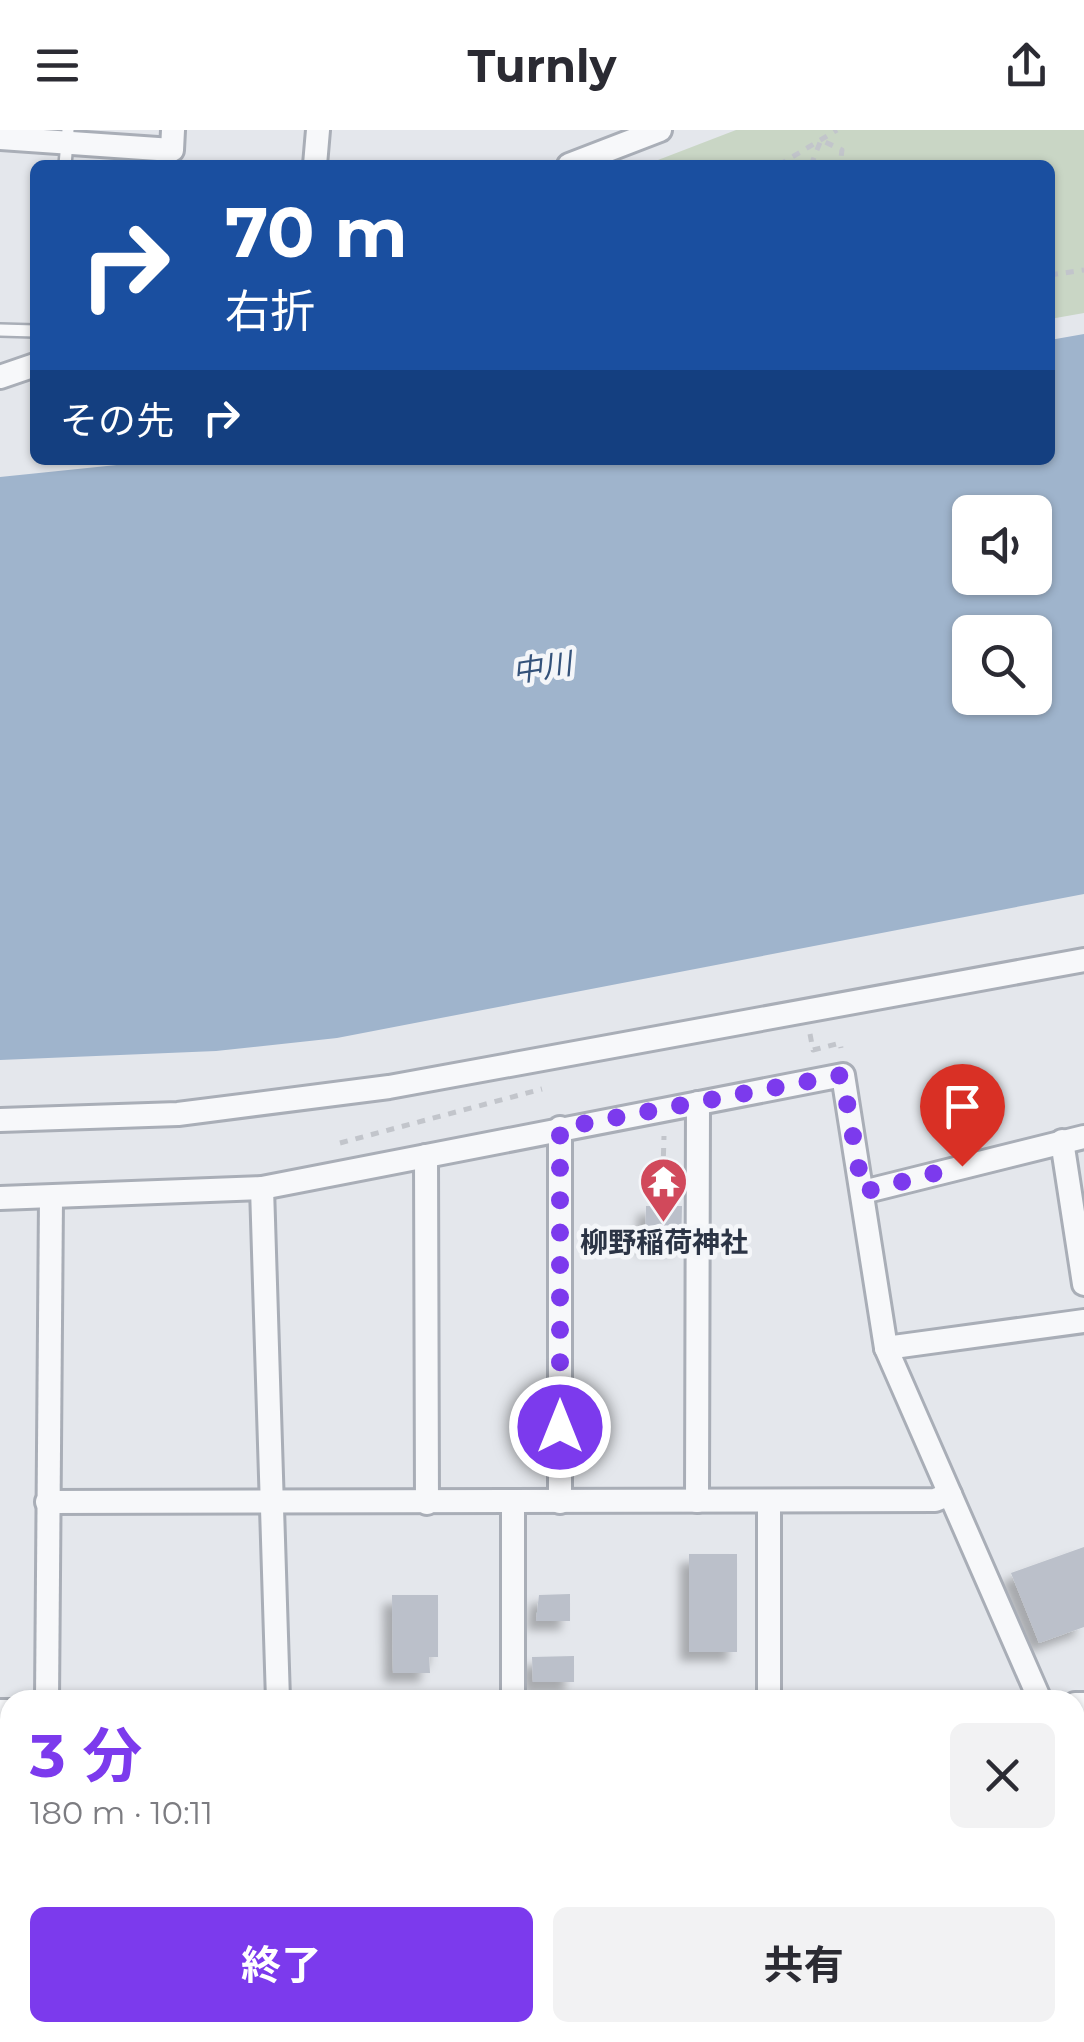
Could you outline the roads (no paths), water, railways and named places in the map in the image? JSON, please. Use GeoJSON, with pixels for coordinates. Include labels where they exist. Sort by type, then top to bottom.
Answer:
{"type":"FeatureCollection","features":[{"type":"Feature","properties":{"kind":"street"},"geometry":{"type":"LineString","coordinates":[[0,138],[136,156],[172,150],[174,130]]}},
{"type":"Feature","properties":{"kind":"street"},"geometry":{"type":"LineString","coordinates":[[315,160],[318,130]]}},
{"type":"Feature","properties":{"kind":"street"},"geometry":{"type":"LineString","coordinates":[[582,160],[660,130]]}},
{"type":"Feature","properties":{"kind":"street"},"geometry":{"type":"LineString","coordinates":[[0,377],[30,368]]}},
{"type":"Feature","properties":{"kind":"street"},"geometry":{"type":"LineString","coordinates":[[0,1120],[178,1114],[279,1102],[1084,960]]}},
{"type":"Feature","properties":{"kind":"street"},"geometry":{"type":"LineString","coordinates":[[0,1198],[262,1188],[842,1075],[886,1348],[1036,1690]]}},
{"type":"Feature","properties":{"kind":"street"},"geometry":{"type":"LineString","coordinates":[[697,1501],[698,1103]]}},
{"type":"Feature","properties":{"kind":"street"},"geometry":{"type":"LineString","coordinates":[[560,1128],[560,1502]]}},
{"type":"Feature","properties":{"kind":"street"},"geometry":{"type":"LineString","coordinates":[[863,1192],[1073,1139],[1084,1284]]}},
{"type":"Feature","properties":{"kind":"street"},"geometry":{"type":"LineString","coordinates":[[426,1156],[426,1504]]}},
{"type":"Feature","properties":{"kind":"street"},"geometry":{"type":"LineString","coordinates":[[262,1188],[278,1690]]}},
{"type":"Feature","properties":{"kind":"street"},"geometry":{"type":"LineString","coordinates":[[47,1690],[51,1198]]}},
{"type":"Feature","properties":{"kind":"street"},"geometry":{"type":"LineString","coordinates":[[886,1348],[1084,1320]]}},
{"type":"Feature","properties":{"kind":"street"},"geometry":{"type":"LineString","coordinates":[[47,1502],[769,1502],[935,1500],[950,1494]]}},
{"type":"Feature","properties":{"kind":"street"},"geometry":{"type":"LineString","coordinates":[[769,1502],[769,1690]]}},
{"type":"Feature","properties":{"kind":"street"},"geometry":{"type":"LineString","coordinates":[[513,1503],[513,1690]]}},
{"type":"Feature","properties":{"kind":"lane"},"geometry":{"type":"LineString","coordinates":[[0,330],[30,331]]}},
{"type":"Feature","properties":{"kind":"water","name":"中川"},"geometry":{"type":"Polygon","coordinates":[[[1084,334],[1084,894],[337,1038],[216,1051],[0,1060],[0,477],[116,465],[1055,465],[1055,339],[1084,334]]]}},
{"type":"Feature","properties":{"kind":"place","name":"柳野稲荷神社"},"geometry":{"type":"Point","coordinates":[664,1224]}}]}
